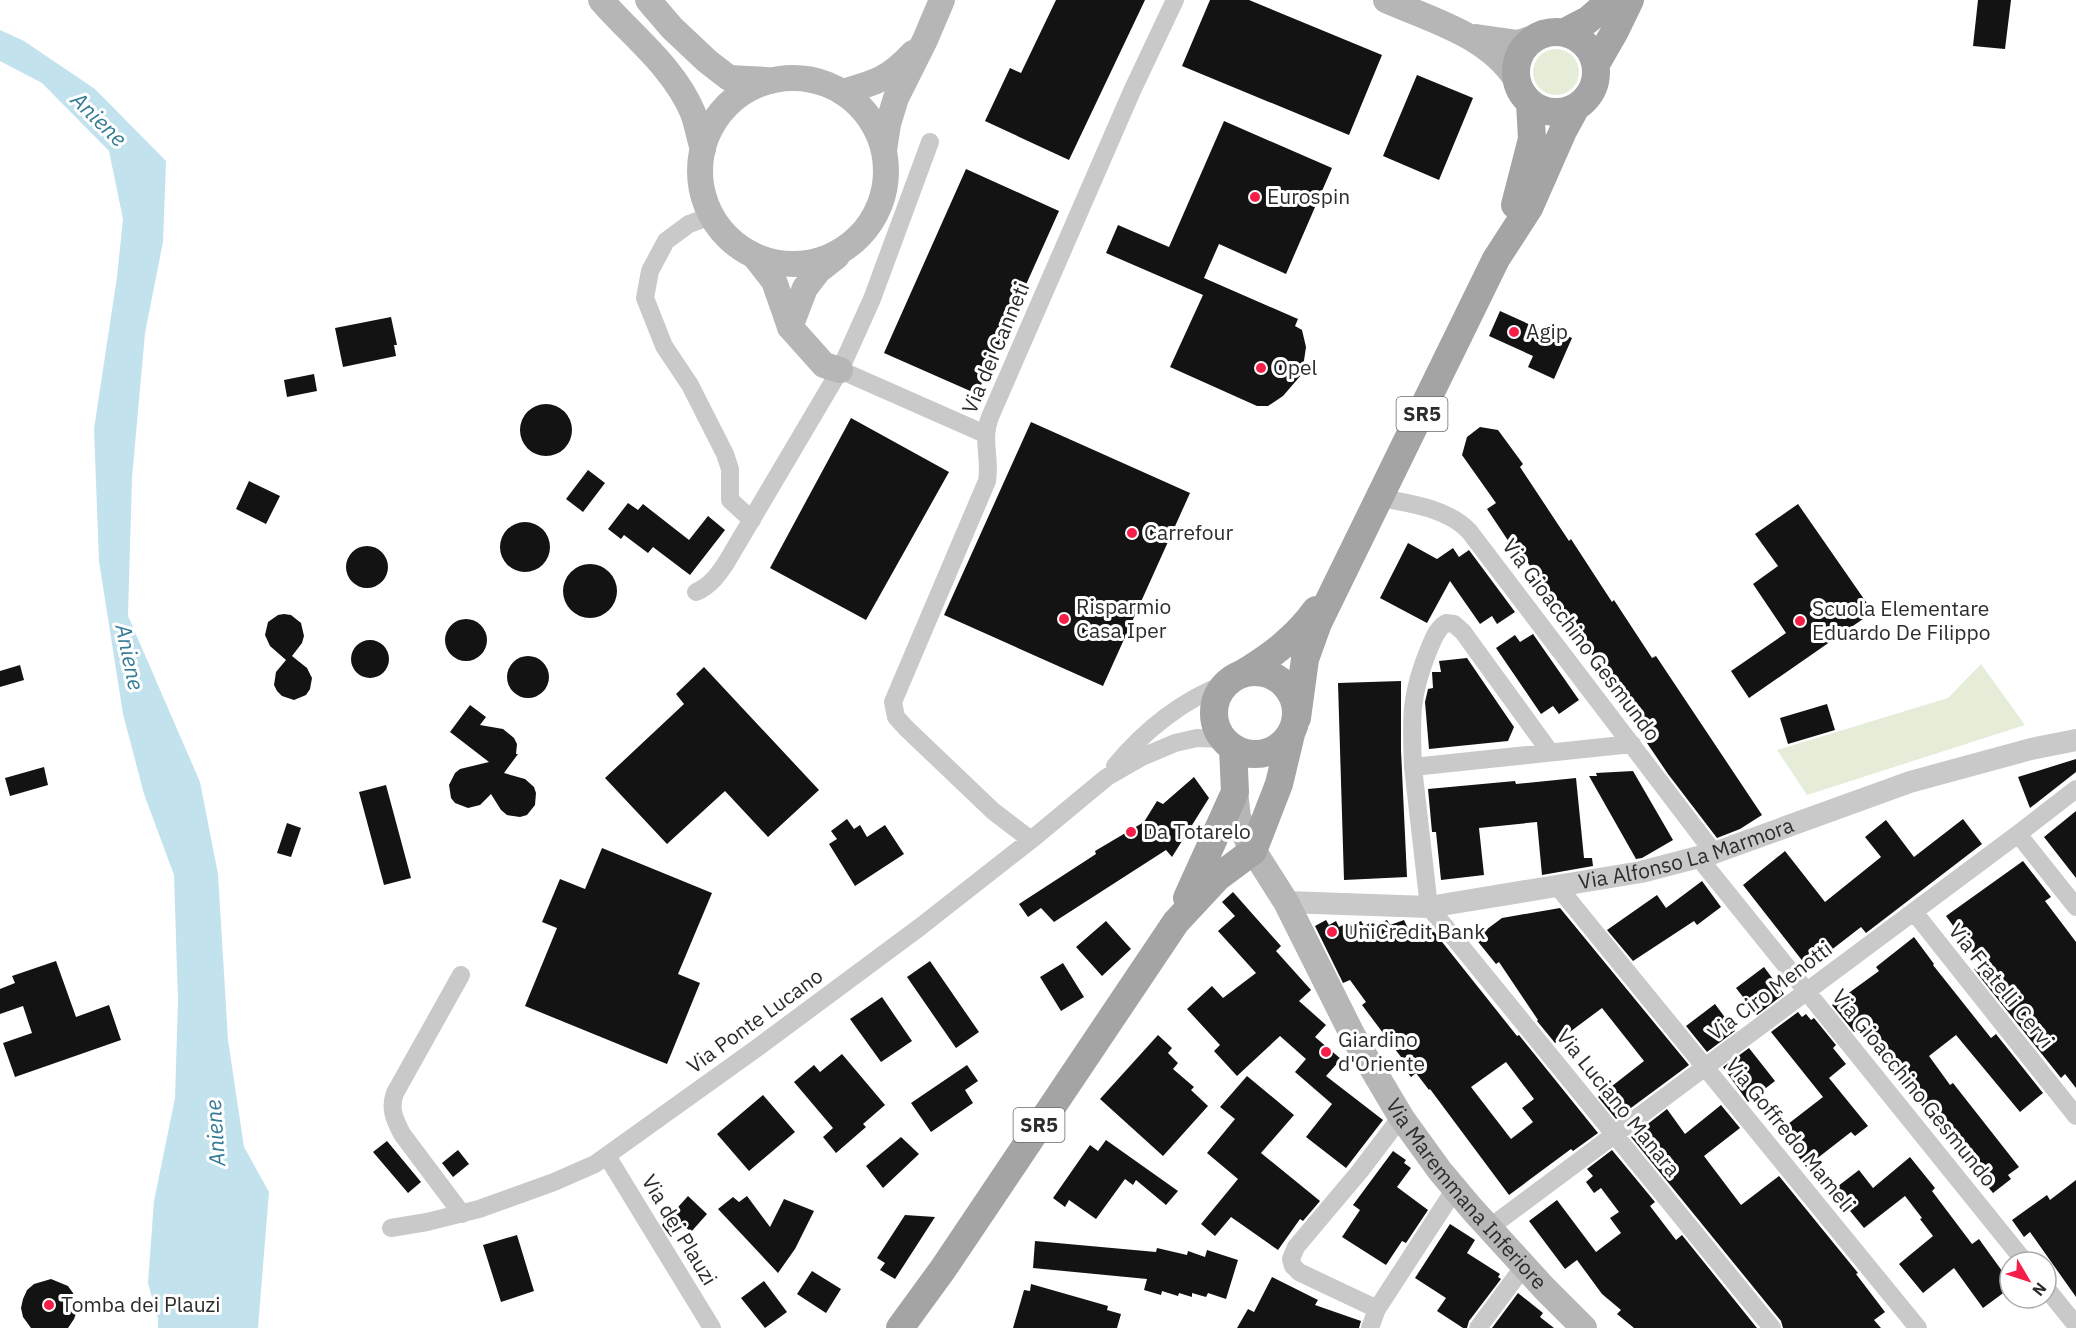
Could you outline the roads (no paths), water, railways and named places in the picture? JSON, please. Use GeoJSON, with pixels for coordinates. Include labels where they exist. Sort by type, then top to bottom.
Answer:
{"type":"FeatureCollection","features":[{"type":"Feature","properties":{"kind":"main road"},"geometry":{"type":"LineString","coordinates":[[601,0],[660,61],[675,81],[693,114],[703,149]]}},
{"type":"Feature","properties":{"kind":"main road"},"geometry":{"type":"LineString","coordinates":[[648,0],[672,28],[706,61],[729,78],[775,80],[792,78],[827,84],[842,92],[864,111],[880,136],[884,151],[886,178],[880,204],[867,228],[818,272],[805,288],[790,327]]}},
{"type":"Feature","properties":{"kind":"main road"},"geometry":{"type":"LineString","coordinates":[[884,151],[888,124],[896,98],[942,0]]}},
{"type":"Feature","properties":{"kind":"main road"},"geometry":{"type":"LineString","coordinates":[[1386,0],[1467,35],[1497,56],[1523,91],[1544,111],[1569,110],[1576,107],[1585,100],[1595,82],[1596,64],[1592,53],[1576,36],[1554,31],[1518,43],[1467,35]]}},
{"type":"Feature","properties":{"kind":"main road"},"geometry":{"type":"LineString","coordinates":[[1565,32],[1588,20],[1611,0]]}},
{"type":"Feature","properties":{"kind":"main road"},"geometry":{"type":"LineString","coordinates":[[1596,64],[1630,0]]}},
{"type":"Feature","properties":{"kind":"main road"},"geometry":{"type":"LineString","coordinates":[[1503,248],[1532,139],[1517,60],[1526,44],[1533,38]]}},
{"type":"Feature","properties":{"kind":"main road"},"geometry":{"type":"LineString","coordinates":[[842,92],[882,80],[897,70],[925,40]]}},
{"type":"Feature","properties":{"kind":"main road"},"geometry":{"type":"LineString","coordinates":[[775,80],[743,93],[729,104],[713,125],[703,149],[700,166],[700,184],[704,200],[700,220],[756,258],[779,264],[797,265],[823,260],[848,247]]}},
{"type":"Feature","properties":{"kind":"main road"},"geometry":{"type":"LineString","coordinates":[[1503,248],[1529,208],[1576,107]]}},
{"type":"Feature","properties":{"kind":"main road","name":"SR5"},"geometry":{"type":"LineString","coordinates":[[1338,579],[1381,498],[1503,248]]}},
{"type":"Feature","properties":{"kind":"main road"},"geometry":{"type":"LineString","coordinates":[[756,258],[774,281],[790,327],[824,365],[840,370]]}},
{"type":"Feature","properties":{"kind":"main road"},"geometry":{"type":"LineString","coordinates":[[1233,679],[1254,672],[1268,674],[1281,680],[1291,691],[1294,726],[1283,745],[1271,752],[1258,755],[1245,754],[1228,744],[1217,729],[1214,717],[1215,705],[1219,694],[1233,679],[1268,658],[1294,635],[1338,579]]}},
{"type":"Feature","properties":{"kind":"main road"},"geometry":{"type":"LineString","coordinates":[[1176,922],[1213,882],[1253,851],[1279,784],[1294,726],[1305,658],[1318,622],[1338,579]]}},
{"type":"Feature","properties":{"kind":"main road"},"geometry":{"type":"LineString","coordinates":[[1176,922],[1234,792],[1228,744]]}},
{"type":"Feature","properties":{"kind":"main road","name":"Via Maremmana Inferiore"},"geometry":{"type":"LineString","coordinates":[[1234,792],[1241,825],[1253,851],[1286,902],[1353,1036],[1401,1117],[1455,1189],[1524,1266],[1584,1328]]}},
{"type":"Feature","properties":{"kind":"main road","name":"SR5"},"geometry":{"type":"LineString","coordinates":[[900,1328],[943,1269],[1176,922]]}},
{"type":"Feature","properties":{"kind":"street","name":"Via dei Canneti"},"geometry":{"type":"LineString","coordinates":[[1031,840],[977,797],[906,728],[897,717],[893,702],[987,481],[989,463],[985,434],[990,417],[1175,0]]}},
{"type":"Feature","properties":{"kind":"street"},"geometry":{"type":"LineString","coordinates":[[696,592],[704,589],[717,575],[840,370],[872,299],[930,142]]}},
{"type":"Feature","properties":{"kind":"street"},"geometry":{"type":"LineString","coordinates":[[700,220],[672,235],[661,247],[650,271],[645,298],[663,346],[690,385],[726,454],[730,469],[730,500],[752,520]]}},
{"type":"Feature","properties":{"kind":"street"},"geometry":{"type":"LineString","coordinates":[[840,370],[985,434]]}},
{"type":"Feature","properties":{"kind":"street","name":"Via Gioacchino Gesmundo"},"geometry":{"type":"LineString","coordinates":[[1381,498],[1437,511],[1464,526],[1479,542],[1632,744],[1707,856],[1807,992],[2015,1250]]}},
{"type":"Feature","properties":{"kind":"street"},"geometry":{"type":"LineString","coordinates":[[1430,907],[1413,767],[1411,724],[1414,690],[1439,628],[1446,623],[1454,624],[1463,632],[1550,752]]}},
{"type":"Feature","properties":{"kind":"street","name":"Via Ponte Lucano"},"geometry":{"type":"LineString","coordinates":[[391,1228],[462,1214],[554,1182],[607,1156],[920,927],[1031,840],[1107,777],[1140,740],[1167,717],[1199,695],[1233,679]]}},
{"type":"Feature","properties":{"kind":"street","name":"Via Ponte Lucano"},"geometry":{"type":"LineString","coordinates":[[1107,777],[1142,757],[1175,743],[1197,738],[1228,744]]}},
{"type":"Feature","properties":{"kind":"street","name":"Via Alfonso La Marmora"},"geometry":{"type":"LineString","coordinates":[[1286,902],[1430,907],[1641,872],[1707,856],[1910,782],[2031,749],[2076,740]]}},
{"type":"Feature","properties":{"kind":"street"},"geometry":{"type":"LineString","coordinates":[[1413,767],[1632,744]]}},
{"type":"Feature","properties":{"kind":"street","name":"Via Ciro Menotti"},"geometry":{"type":"LineString","coordinates":[[1489,1228],[2076,789]]}},
{"type":"Feature","properties":{"kind":"street"},"geometry":{"type":"LineString","coordinates":[[2018,834],[2076,907]]}},
{"type":"Feature","properties":{"kind":"street","name":"Via Goffredo Mameli"},"geometry":{"type":"LineString","coordinates":[[1558,886],[1918,1328]]}},
{"type":"Feature","properties":{"kind":"street","name":"Via Luciano Manara"},"geometry":{"type":"LineString","coordinates":[[1430,907],[1772,1328]]}},
{"type":"Feature","properties":{"kind":"street","name":"Via Fratelli Cervi"},"geometry":{"type":"LineString","coordinates":[[1914,912],[2076,1116]]}},
{"type":"Feature","properties":{"kind":"street"},"geometry":{"type":"LineString","coordinates":[[461,975],[395,1093],[392,1105],[402,1134],[462,1214]]}},
{"type":"Feature","properties":{"kind":"street"},"geometry":{"type":"LineString","coordinates":[[1377,1309],[1299,1272],[1293,1266],[1291,1259],[1296,1247],[1401,1117]]}},
{"type":"Feature","properties":{"kind":"street","name":"Via dei Plauzi"},"geometry":{"type":"LineString","coordinates":[[607,1156],[712,1328]]}},
{"type":"Feature","properties":{"kind":"street"},"geometry":{"type":"LineString","coordinates":[[1370,1328],[1377,1309],[1455,1189]]}},
{"type":"Feature","properties":{"kind":"street"},"geometry":{"type":"LineString","coordinates":[[1478,1328],[1524,1266]]}},
{"type":"Feature","properties":{"kind":"street"},"geometry":{"type":"LineString","coordinates":[[2058,1303],[2076,1325]]}},
{"type":"Feature","properties":{"kind":"water","name":"Aniene"},"geometry":{"type":"Polygon","coordinates":[[[0,30],[24,41],[95,89],[166,161],[163,242],[145,333],[132,478],[128,616],[200,782],[218,874],[228,1040],[244,1147],[269,1192],[258,1328],[158,1328],[158,1319],[148,1283],[154,1201],[175,1098],[178,1001],[174,875],[144,794],[123,714],[99,561],[94,429],[117,277],[123,219],[109,151],[42,83],[0,61],[0,30]]]}},
{"type":"Feature","properties":{"kind":"place","name":"Eurospin"},"geometry":{"type":"Point","coordinates":[1255,197]}},
{"type":"Feature","properties":{"kind":"place","name":"Agip"},"geometry":{"type":"Point","coordinates":[1514,332]}},
{"type":"Feature","properties":{"kind":"place","name":"Opel"},"geometry":{"type":"Point","coordinates":[1261,368]}},
{"type":"Feature","properties":{"kind":"place","name":"Carrefour"},"geometry":{"type":"Point","coordinates":[1132,533]}},
{"type":"Feature","properties":{"kind":"place","name":"Risparmio Casa Iper"},"geometry":{"type":"Point","coordinates":[1064,619]}},
{"type":"Feature","properties":{"kind":"place","name":"Scuola Elementare Eduardo De Filippo"},"geometry":{"type":"Point","coordinates":[1800,621]}},
{"type":"Feature","properties":{"kind":"place","name":"Da Totarelo"},"geometry":{"type":"Point","coordinates":[1131,832]}},
{"type":"Feature","properties":{"kind":"place","name":"UniCredit Bank"},"geometry":{"type":"Point","coordinates":[1332,932]}},
{"type":"Feature","properties":{"kind":"place","name":"Giardino d'Oriente"},"geometry":{"type":"Point","coordinates":[1326,1052]}},
{"type":"Feature","properties":{"kind":"place","name":"Tomba dei Plauzi"},"geometry":{"type":"Point","coordinates":[49,1305]}}]}
